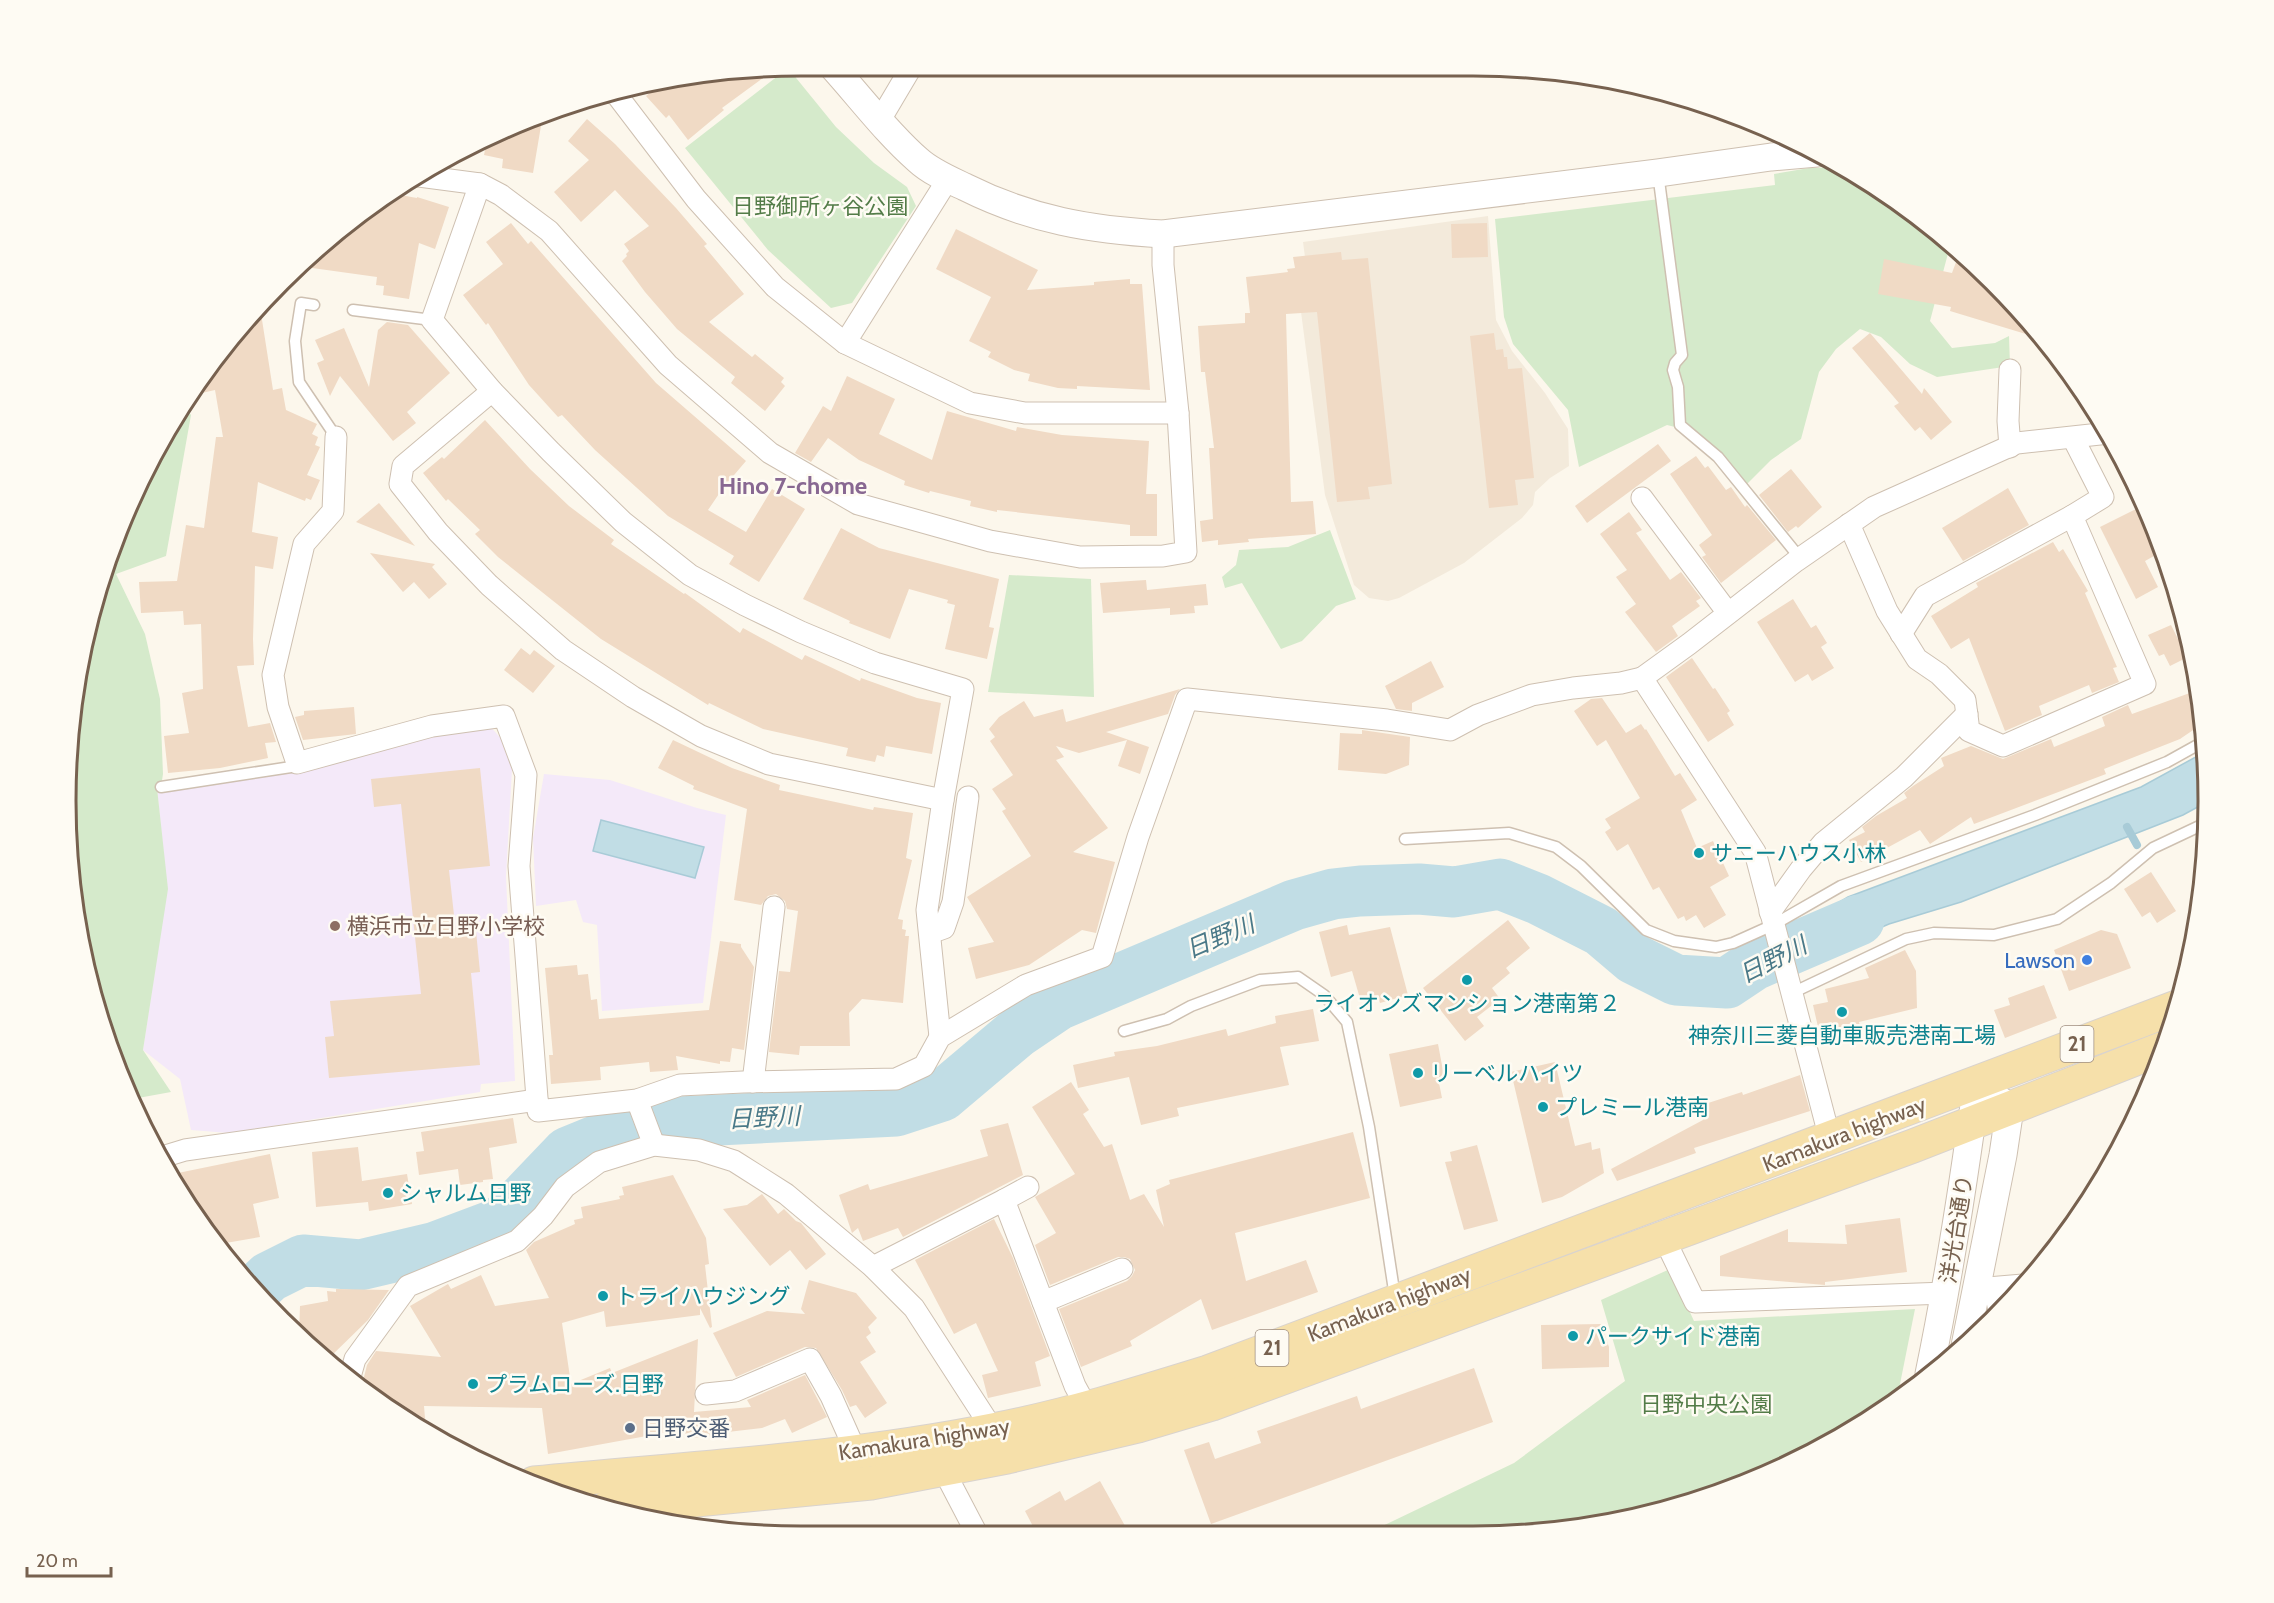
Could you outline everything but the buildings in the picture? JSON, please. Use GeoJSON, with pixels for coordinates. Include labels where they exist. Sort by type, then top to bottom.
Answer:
{"type":"FeatureCollection","features":[{"type":"Feature","properties":{"kind":"main road","name":"Kamakura highway"},"geometry":{"type":"LineString","coordinates":[[551,1481],[856,1452],[993,1430],[1087,1408],[1208,1372],[2166,1011]]}},
{"type":"Feature","properties":{"kind":"main road","name":"Kamakura highway"},"geometry":{"type":"LineString","coordinates":[[642,1509],[871,1483],[975,1465],[1138,1426],[1212,1404],[1972,1123],[2152,1053]]}},
{"type":"Feature","properties":{"kind":"street"},"geometry":{"type":"LineString","coordinates":[[841,76],[919,161],[948,179],[993,201],[1046,219],[1110,231],[1163,234],[1799,155]]}},
{"type":"Feature","properties":{"kind":"street"},"geometry":{"type":"LineString","coordinates":[[880,120],[906,76]]}},
{"type":"Feature","properties":{"kind":"street"},"geometry":{"type":"LineString","coordinates":[[620,100],[696,199],[774,287],[845,343],[970,403],[1025,413],[1178,413]]}},
{"type":"Feature","properties":{"kind":"street"},"geometry":{"type":"LineString","coordinates":[[433,178],[480,184],[501,195],[549,231],[669,365],[770,453],[858,504],[990,541],[1080,557],[1163,556],[1186,552],[1178,413],[1162,265],[1163,234]]}},
{"type":"Feature","properties":{"kind":"street"},"geometry":{"type":"LineString","coordinates":[[845,343],[948,179]]}},
{"type":"Feature","properties":{"kind":"street"},"geometry":{"type":"LineString","coordinates":[[480,184],[432,320],[492,391],[623,522],[690,575],[754,609],[875,663],[963,689],[943,800],[927,910],[940,1037]]}},
{"type":"Feature","properties":{"kind":"street"},"geometry":{"type":"LineString","coordinates":[[2010,370],[2008,421],[2010,447]]}},
{"type":"Feature","properties":{"kind":"street"},"geometry":{"type":"LineString","coordinates":[[492,391],[403,466],[399,484],[438,532],[489,585],[563,650],[633,697],[701,736],[769,764],[943,800]]}},
{"type":"Feature","properties":{"kind":"street"},"geometry":{"type":"LineString","coordinates":[[336,437],[333,511],[304,544],[273,675],[278,707],[297,763],[432,726],[504,716],[526,775],[519,866],[538,1111],[637,1100],[680,1085],[896,1079],[924,1066],[940,1037],[1026,985],[1102,957],[1138,837],[1187,699],[1387,720],[1450,730],[1478,716],[1532,695],[1642,678],[1800,558],[1874,507],[2018,443],[2098,435]]}},
{"type":"Feature","properties":{"kind":"street"},"geometry":{"type":"LineString","coordinates":[[1901,634],[1925,597],[2072,516],[2103,496],[2073,438]]}},
{"type":"Feature","properties":{"kind":"street"},"geometry":{"type":"LineString","coordinates":[[1642,498],[1728,613]]}},
{"type":"Feature","properties":{"kind":"street"},"geometry":{"type":"LineString","coordinates":[[1849,524],[1887,611],[1917,659],[1939,674],[1965,700],[1969,731],[2003,746],[2145,684],[2072,516]]}},
{"type":"Feature","properties":{"kind":"street"},"geometry":{"type":"LineString","coordinates":[[1642,678],[1755,852],[1830,1139]]}},
{"type":"Feature","properties":{"kind":"street"},"geometry":{"type":"LineString","coordinates":[[1773,923],[1801,869],[1823,843],[1904,777],[1967,714]]}},
{"type":"Feature","properties":{"kind":"street"},"geometry":{"type":"LineString","coordinates":[[930,933],[944,928],[953,902],[969,797]]}},
{"type":"Feature","properties":{"kind":"street"},"geometry":{"type":"LineString","coordinates":[[753,1082],[774,907]]}},
{"type":"Feature","properties":{"kind":"street"},"geometry":{"type":"LineString","coordinates":[[1972,1327],[1985,1289],[2010,1108],[1977,1083]]}},
{"type":"Feature","properties":{"kind":"street","name":"洋光台通り"},"geometry":{"type":"LineString","coordinates":[[1931,1363],[1946,1293],[1977,1083]]}},
{"type":"Feature","properties":{"kind":"street"},"geometry":{"type":"LineString","coordinates":[[169,1155],[185,1150],[537,1100]]}},
{"type":"Feature","properties":{"kind":"street"},"geometry":{"type":"LineString","coordinates":[[637,1100],[654,1145]]}},
{"type":"Feature","properties":{"kind":"street"},"geometry":{"type":"LineString","coordinates":[[352,1370],[355,1359],[408,1286],[517,1241],[543,1216],[565,1187],[599,1162],[654,1145],[699,1150],[734,1161],[786,1194],[873,1268],[914,1308],[993,1430]]}},
{"type":"Feature","properties":{"kind":"street"},"geometry":{"type":"LineString","coordinates":[[873,1268],[1028,1187]]}},
{"type":"Feature","properties":{"kind":"street"},"geometry":{"type":"LineString","coordinates":[[1004,1200],[1075,1386],[1087,1408]]}},
{"type":"Feature","properties":{"kind":"street"},"geometry":{"type":"LineString","coordinates":[[1663,1236],[1695,1302],[1946,1293]]}},
{"type":"Feature","properties":{"kind":"street"},"geometry":{"type":"LineString","coordinates":[[1043,1302],[1122,1269]]}},
{"type":"Feature","properties":{"kind":"street"},"geometry":{"type":"LineString","coordinates":[[1985,1289],[2012,1286]]}},
{"type":"Feature","properties":{"kind":"street"},"geometry":{"type":"LineString","coordinates":[[1985,1289],[1995,1304]]}},
{"type":"Feature","properties":{"kind":"street"},"geometry":{"type":"LineString","coordinates":[[706,1394],[735,1391],[810,1359],[831,1396],[856,1452]]}},
{"type":"Feature","properties":{"kind":"street"},"geometry":{"type":"LineString","coordinates":[[943,1469],[972,1526]]}},
{"type":"Feature","properties":{"kind":"lane"},"geometry":{"type":"LineString","coordinates":[[1658,173],[1682,355],[1673,370],[1678,387],[1680,425],[1718,457],[1800,558]]}},
{"type":"Feature","properties":{"kind":"lane"},"geometry":{"type":"LineString","coordinates":[[314,305],[301,303],[295,341],[299,382],[336,437]]}},
{"type":"Feature","properties":{"kind":"lane"},"geometry":{"type":"LineString","coordinates":[[353,310],[432,320]]}},
{"type":"Feature","properties":{"kind":"lane"},"geometry":{"type":"LineString","coordinates":[[1405,839],[1509,834],[1556,846],[1581,866],[1647,930],[1674,941],[1716,947],[1733,943],[1841,886],[2035,815],[2167,762],[2195,746]]}},
{"type":"Feature","properties":{"kind":"lane"},"geometry":{"type":"LineString","coordinates":[[161,787],[291,767],[297,763]]}},
{"type":"Feature","properties":{"kind":"lane"},"geometry":{"type":"LineString","coordinates":[[1791,989],[1905,939],[1934,933],[1994,935],[2057,919],[2111,883],[2153,848],[2197,828]]}},
{"type":"Feature","properties":{"kind":"lane"},"geometry":{"type":"LineString","coordinates":[[1124,1031],[1167,1019],[1191,1006],[1260,980],[1298,977],[1324,995],[1347,1022],[1369,1127],[1396,1301]]}},
{"type":"Feature","properties":{"kind":"shaded area"},"geometry":{"type":"Polygon","coordinates":[[[1488,216],[1496,320],[1512,351],[1545,393],[1568,429],[1569,466],[1550,478],[1535,492],[1533,505],[1522,518],[1464,563],[1399,598],[1388,601],[1369,598],[1354,585],[1325,495],[1298,289],[1309,287],[1303,242],[1488,216]]]}},
{"type":"Feature","properties":{"kind":"shaded area","name":"横浜市立日野小学校"},"geometry":{"type":"Polygon","coordinates":[[[489,725],[513,752],[506,876],[515,1081],[481,1084],[480,1092],[229,1133],[191,1130],[180,1079],[143,1050],[167,889],[157,788],[300,771],[400,738],[489,725]]]}},
{"type":"Feature","properties":{"kind":"shaded area"},"geometry":{"type":"Polygon","coordinates":[[[544,774],[610,780],[726,815],[703,1003],[602,1011],[597,925],[583,922],[576,900],[536,906],[533,838],[544,774]]]}},
{"type":"Feature","properties":{"kind":"green space","name":"日野御所ヶ谷公園"},"geometry":{"type":"Polygon","coordinates":[[[795,76],[836,127],[874,163],[907,187],[916,206],[852,303],[831,308],[768,250],[685,148],[776,77],[795,76]]]}},
{"type":"Feature","properties":{"kind":"green space"},"geometry":{"type":"Polygon","coordinates":[[[1823,168],[1835,174],[1914,226],[1948,254],[1930,321],[1952,348],[1995,343],[2009,336],[2010,366],[1937,377],[1910,364],[1881,337],[1860,329],[1836,349],[1819,372],[1801,439],[1771,460],[1744,487],[1679,428],[1667,425],[1579,467],[1568,410],[1513,344],[1504,317],[1495,219],[1775,185],[1774,174],[1823,168]]]}},
{"type":"Feature","properties":{"kind":"green space"},"geometry":{"type":"Polygon","coordinates":[[[190,414],[166,556],[116,574],[145,634],[160,699],[163,774],[161,787],[157,788],[168,889],[143,1050],[171,1092],[140,1098],[115,1035],[90,943],[78,849],[76,802],[83,707],[90,660],[101,614],[115,568],[151,481],[190,414]]]}},
{"type":"Feature","properties":{"kind":"green space"},"geometry":{"type":"Polygon","coordinates":[[[1330,530],[1356,599],[1336,606],[1302,641],[1281,649],[1242,583],[1225,588],[1222,577],[1236,565],[1239,550],[1288,547],[1330,530]]]}},
{"type":"Feature","properties":{"kind":"green space"},"geometry":{"type":"Polygon","coordinates":[[[1009,575],[1091,579],[1094,697],[988,692],[1009,575]]]}},
{"type":"Feature","properties":{"kind":"green space","name":"日野中央公園"},"geometry":{"type":"Polygon","coordinates":[[[1670,1269],[1694,1321],[1915,1309],[1899,1387],[1835,1429],[1793,1452],[1750,1471],[1706,1488],[1614,1513],[1520,1525],[1383,1526],[1514,1463],[1625,1381],[1601,1300],[1670,1269]]]}},
{"type":"Feature","properties":{"kind":"water"},"geometry":{"type":"Polygon","coordinates":[[[2196,757],[2198,807],[2183,815],[1961,902],[1889,924],[1800,962],[1791,931],[1848,897],[2141,787],[2196,757]]]}},
{"type":"Feature","properties":{"kind":"water"},"geometry":{"type":"Polygon","coordinates":[[[601,820],[704,847],[695,878],[593,851],[601,820]]]}},
{"type":"Feature","properties":{"kind":"waterway"},"geometry":{"type":"LineString","coordinates":[[2127,827],[2137,845]]}},
{"type":"Feature","properties":{"kind":"waterway","name":"日野川"},"geometry":{"type":"LineString","coordinates":[[261,1285],[269,1277],[303,1260],[360,1265],[436,1247],[500,1223],[568,1152],[622,1130],[678,1122],[896,1111],[942,1096],[1018,1032],[1058,1005],[1294,905],[1333,894],[1419,889],[1454,892],[1500,884],[1538,899],[1601,931],[1634,959],[1676,980],[1727,983],[1754,965],[1859,920]]}},
{"type":"Feature","properties":{"kind":"place","name":"サニーハウス小林"},"geometry":{"type":"Point","coordinates":[1699,853]}},
{"type":"Feature","properties":{"kind":"place","name":"横浜市立日野小学校"},"geometry":{"type":"Point","coordinates":[335,926]}},
{"type":"Feature","properties":{"kind":"place","name":"Lawson"},"geometry":{"type":"Point","coordinates":[2087,960]}},
{"type":"Feature","properties":{"kind":"place","name":"ライオンズマンション港南第２"},"geometry":{"type":"Point","coordinates":[1467,980]}},
{"type":"Feature","properties":{"kind":"place","name":"神奈川三菱自動車販売港南工場"},"geometry":{"type":"Point","coordinates":[1842,1012]}},
{"type":"Feature","properties":{"kind":"place","name":"リーベルハイツ"},"geometry":{"type":"Point","coordinates":[1418,1073]}},
{"type":"Feature","properties":{"kind":"place","name":"プレミール港南"},"geometry":{"type":"Point","coordinates":[1543,1107]}},
{"type":"Feature","properties":{"kind":"place","name":"シャルム日野"},"geometry":{"type":"Point","coordinates":[388,1193]}},
{"type":"Feature","properties":{"kind":"place","name":"トライハウジング"},"geometry":{"type":"Point","coordinates":[603,1296]}},
{"type":"Feature","properties":{"kind":"place","name":"パークサイド港南"},"geometry":{"type":"Point","coordinates":[1573,1336]}},
{"type":"Feature","properties":{"kind":"place","name":"プラムローズ.日野"},"geometry":{"type":"Point","coordinates":[473,1384]}},
{"type":"Feature","properties":{"kind":"place","name":"日野交番"},"geometry":{"type":"Point","coordinates":[630,1428]}},
{"type":"Feature","properties":{"kind":"district","name":"Hino 7-chome"},"geometry":{"type":"Point","coordinates":[793,486]}}]}
